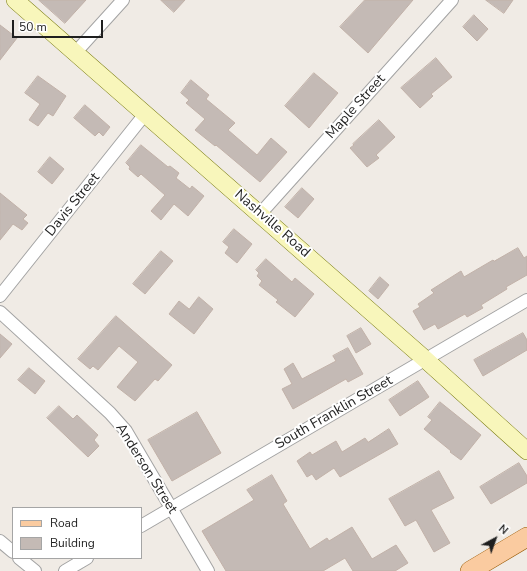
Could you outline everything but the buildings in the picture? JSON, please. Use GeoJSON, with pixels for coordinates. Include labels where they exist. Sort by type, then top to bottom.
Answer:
{"type":"FeatureCollection","features":[{"type":"Feature","properties":{"kind":"main road","name":"Nashville Road"},"geometry":{"type":"LineString","coordinates":[[15,0],[426,360],[527,451]]}},
{"type":"Feature","properties":{"kind":"main road"},"geometry":{"type":"LineString","coordinates":[[470,571],[527,537]]}},
{"type":"Feature","properties":{"kind":"street"},"geometry":{"type":"LineString","coordinates":[[75,53],[123,0]]}},
{"type":"Feature","properties":{"kind":"street","name":"Maple Street"},"geometry":{"type":"LineString","coordinates":[[260,214],[452,0]]}},
{"type":"Feature","properties":{"kind":"street","name":"Davis Street"},"geometry":{"type":"LineString","coordinates":[[0,296],[145,114]]}},
{"type":"Feature","properties":{"kind":"street","name":"South Franklin Street"},"geometry":{"type":"LineString","coordinates":[[142,525],[527,300]]}},
{"type":"Feature","properties":{"kind":"street","name":"Anderson Street"},"geometry":{"type":"LineString","coordinates":[[0,312],[114,417],[126,431],[208,571]]}},
{"type":"Feature","properties":{"kind":"street"},"geometry":{"type":"LineString","coordinates":[[0,541],[12,551]]}},
{"type":"Feature","properties":{"kind":"street"},"geometry":{"type":"LineString","coordinates":[[21,559],[34,571]]}},
{"type":"Feature","properties":{"kind":"street"},"geometry":{"type":"LineString","coordinates":[[65,571],[85,559]]}}]}
